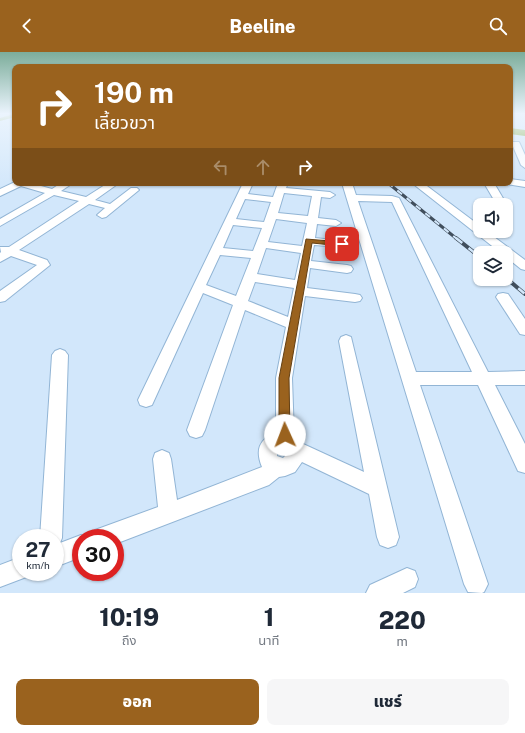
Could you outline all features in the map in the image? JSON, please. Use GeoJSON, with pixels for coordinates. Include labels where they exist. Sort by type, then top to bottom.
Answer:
{"type":"FeatureCollection","features":[{"type":"Feature","properties":{"kind":"street"},"geometry":{"type":"LineString","coordinates":[[517,145],[525,164]]}},
{"type":"Feature","properties":{"kind":"street"},"geometry":{"type":"LineString","coordinates":[[513,182],[525,184]]}},
{"type":"Feature","properties":{"kind":"street"},"geometry":{"type":"LineString","coordinates":[[0,193],[13,186]]}},
{"type":"Feature","properties":{"kind":"street"},"geometry":{"type":"LineString","coordinates":[[29,186],[86,202],[112,207]]}},
{"type":"Feature","properties":{"kind":"street"},"geometry":{"type":"LineString","coordinates":[[0,223],[63,186]]}},
{"type":"Feature","properties":{"kind":"street"},"geometry":{"type":"LineString","coordinates":[[3,252],[110,186]]}},
{"type":"Feature","properties":{"kind":"street"},"geometry":{"type":"LineString","coordinates":[[146,400],[247,186]]}},
{"type":"Feature","properties":{"kind":"street"},"geometry":{"type":"LineString","coordinates":[[348,186],[476,584]]}},
{"type":"Feature","properties":{"kind":"street"},"geometry":{"type":"LineString","coordinates":[[410,186],[488,246]]}},
{"type":"Feature","properties":{"kind":"street"},"geometry":{"type":"LineString","coordinates":[[421,186],[525,266]]}},
{"type":"Feature","properties":{"kind":"street"},"geometry":{"type":"LineString","coordinates":[[491,186],[498,198]]}},
{"type":"Feature","properties":{"kind":"street"},"geometry":{"type":"LineString","coordinates":[[102,215],[134,190]]}},
{"type":"Feature","properties":{"kind":"street"},"geometry":{"type":"LineString","coordinates":[[124,530],[262,478],[269,474],[276,466],[282,467],[289,465],[295,456],[290,445],[283,388],[312,220],[323,195],[280,191],[242,196]]}},
{"type":"Feature","properties":{"kind":"street"},"geometry":{"type":"LineString","coordinates":[[196,430],[280,191]]}},
{"type":"Feature","properties":{"kind":"street"},"geometry":{"type":"LineString","coordinates":[[353,198],[396,200],[521,451]]}},
{"type":"Feature","properties":{"kind":"street"},"geometry":{"type":"LineString","coordinates":[[230,222],[312,220],[336,223]]}},
{"type":"Feature","properties":{"kind":"street"},"geometry":{"type":"LineString","coordinates":[[217,251],[259,250],[308,245],[342,244]]}},
{"type":"Feature","properties":{"kind":"street"},"geometry":{"type":"LineString","coordinates":[[0,298],[44,265],[43,263],[3,252]]}},
{"type":"Feature","properties":{"kind":"street"},"geometry":{"type":"LineString","coordinates":[[305,264],[347,268]]}},
{"type":"Feature","properties":{"kind":"street"},"geometry":{"type":"LineString","coordinates":[[513,265],[525,274]]}},
{"type":"Feature","properties":{"kind":"street"},"geometry":{"type":"LineString","coordinates":[[250,277],[355,298]]}},
{"type":"Feature","properties":{"kind":"street"},"geometry":{"type":"LineString","coordinates":[[200,287],[293,324]]}},
{"type":"Feature","properties":{"kind":"street"},"geometry":{"type":"LineString","coordinates":[[503,297],[525,330]]}},
{"type":"Feature","properties":{"kind":"street"},"geometry":{"type":"LineString","coordinates":[[346,341],[388,537]]}},
{"type":"Feature","properties":{"kind":"street"},"geometry":{"type":"LineString","coordinates":[[51,529],[60,355]]}},
{"type":"Feature","properties":{"kind":"street"},"geometry":{"type":"LineString","coordinates":[[410,379],[525,378]]}},
{"type":"Feature","properties":{"kind":"street"},"geometry":{"type":"LineString","coordinates":[[290,445],[377,488]]}},
{"type":"Feature","properties":{"kind":"street"},"geometry":{"type":"LineString","coordinates":[[162,459],[169,513]]}},
{"type":"Feature","properties":{"kind":"street"},"geometry":{"type":"LineString","coordinates":[[0,576],[12,571]]}},
{"type":"Feature","properties":{"kind":"street"},"geometry":{"type":"LineString","coordinates":[[378,593],[407,579]]}},
{"type":"Feature","properties":{"kind":"railway"},"geometry":{"type":"LineString","coordinates":[[392,186],[457,239]]}},
{"type":"Feature","properties":{"kind":"railway"},"geometry":{"type":"LineString","coordinates":[[456,238],[473,251]]}},
{"type":"Feature","properties":{"kind":"railway"},"geometry":{"type":"LineString","coordinates":[[513,284],[525,294]]}},
{"type":"Feature","properties":{"kind":"route"},"geometry":{"type":"LineString","coordinates":[[285,435],[284,378],[309,241],[342,244]]}}]}
